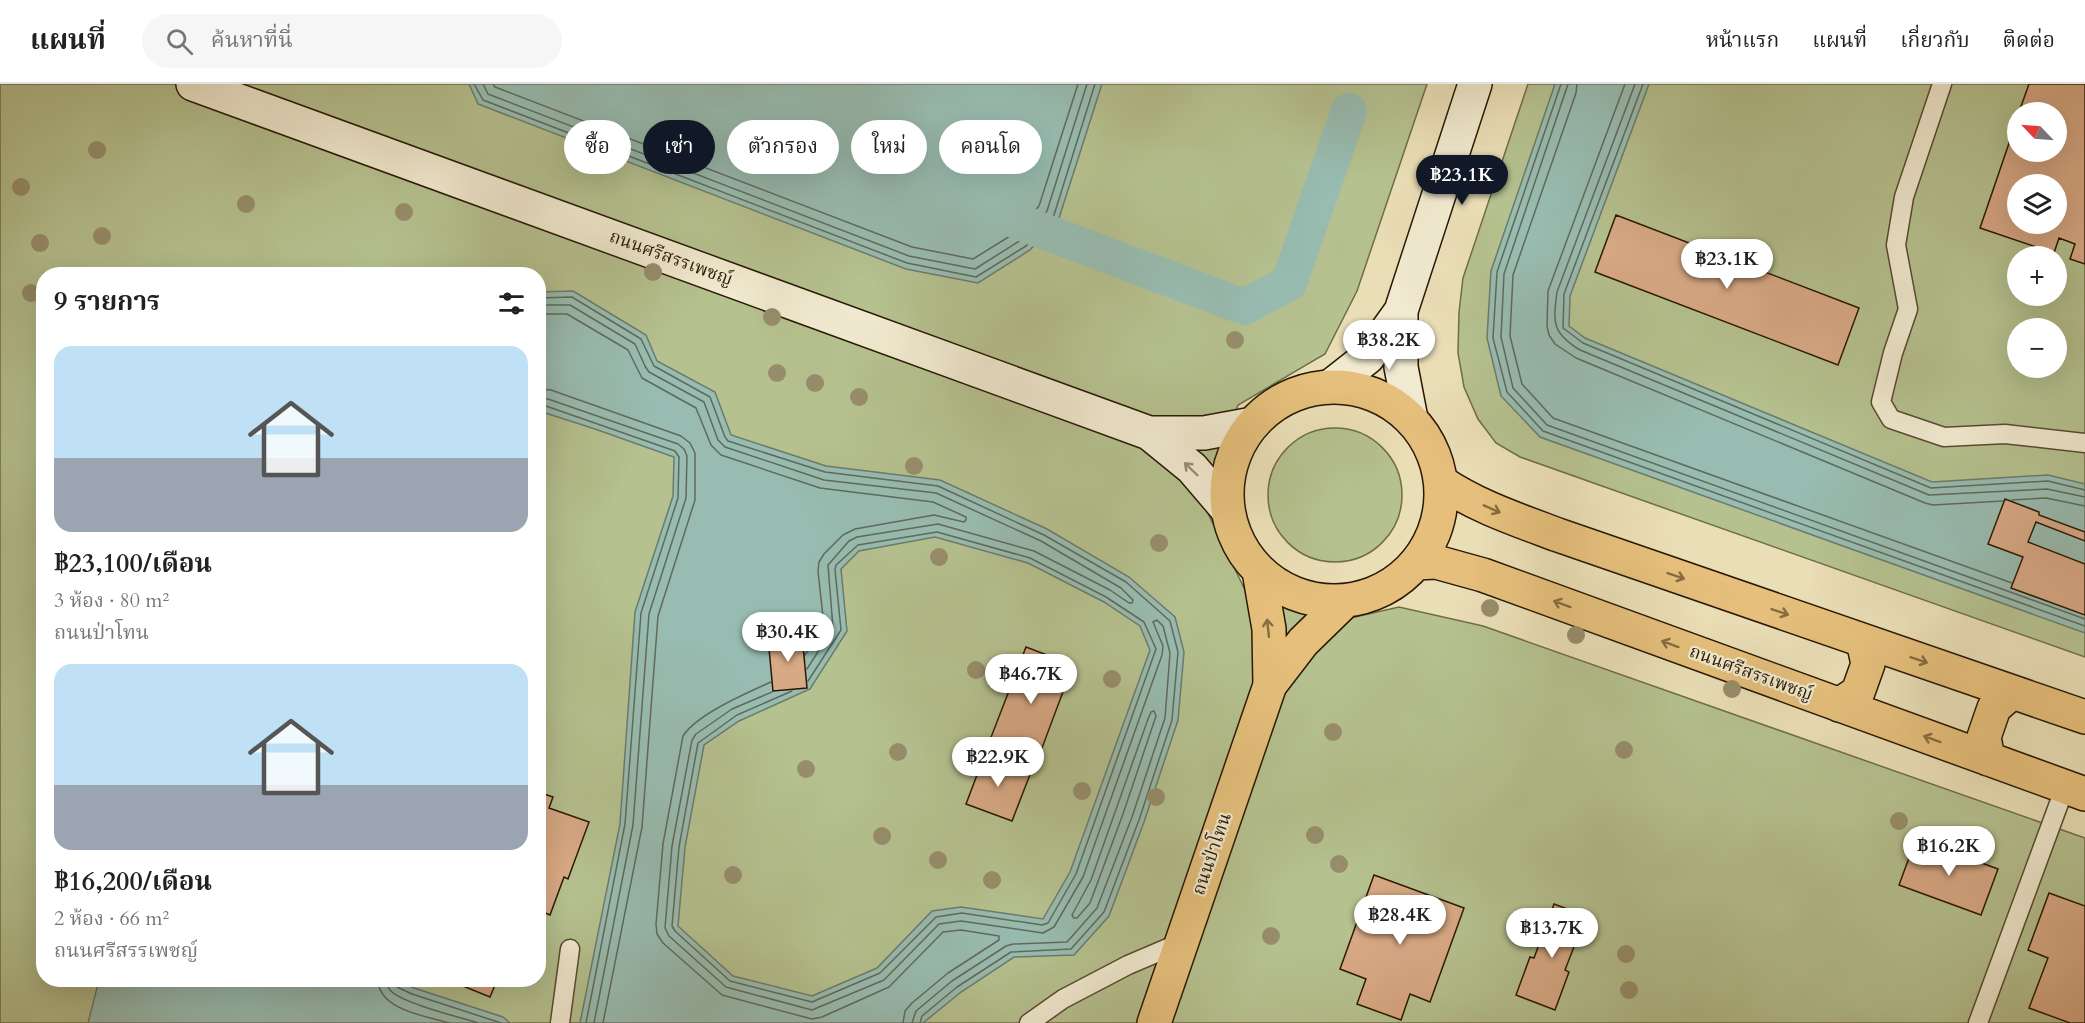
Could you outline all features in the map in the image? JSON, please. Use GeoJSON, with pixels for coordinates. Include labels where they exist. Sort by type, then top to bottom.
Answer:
{"type":"FeatureCollection","features":[{"type":"Feature","properties":{"kind":"main road"},"geometry":{"type":"LineString","coordinates":[[1331,386],[1353,388],[1374,394],[1394,404],[1412,419],[1425,437],[1435,457],[1441,482],[1440,510],[1431,538],[1416,563],[1389,585],[1368,595],[1345,601],[1299,596],[1278,585],[1259,571],[1244,553],[1233,532],[1227,509],[1227,486],[1231,464],[1240,443],[1253,424],[1269,408],[1288,397],[1309,389],[1331,386]]}},
{"type":"Feature","properties":{"kind":"main road"},"geometry":{"type":"LineString","coordinates":[[1441,482],[1456,493],[1507,516],[1558,535],[2085,717]]}},
{"type":"Feature","properties":{"kind":"main road","name":"ถนนศรีสรรเพชญ์"},"geometry":{"type":"LineString","coordinates":[[1416,563],[1436,562],[1483,575],[2075,790]]}},
{"type":"Feature","properties":{"kind":"main road","name":"ถนนป่าโทน"},"geometry":{"type":"LineString","coordinates":[[1259,571],[1269,629],[1270,685]]}},
{"type":"Feature","properties":{"kind":"main road","name":"ถนนป่าโทน"},"geometry":{"type":"LineString","coordinates":[[1154,1023],[1270,685],[1303,642],[1345,601]]}},
{"type":"Feature","properties":{"kind":"main road"},"geometry":{"type":"LineString","coordinates":[[1839,705],[1858,692],[1868,664],[1863,641]]}},
{"type":"Feature","properties":{"kind":"main road"},"geometry":{"type":"LineString","coordinates":[[1988,759],[1984,737],[1994,708],[2012,692]]}},
{"type":"Feature","properties":{"kind":"street","name":"ถนนศรีสรรเพชญ์"},"geometry":{"type":"LineString","coordinates":[[194,84],[1149,433],[1192,468],[1227,509]]}},
{"type":"Feature","properties":{"kind":"street"},"geometry":{"type":"LineString","coordinates":[[1331,386],[1368,357],[1401,311],[1475,84]]}},
{"type":"Feature","properties":{"kind":"street"},"geometry":{"type":"LineString","coordinates":[[1401,311],[1401,367],[1412,419]]}},
{"type":"Feature","properties":{"kind":"street","name":"ถนนศรีสรรเพชญ์"},"geometry":{"type":"LineString","coordinates":[[1149,433],[1204,433],[1253,424]]}},
{"type":"Feature","properties":{"kind":"lane"},"geometry":{"type":"LineString","coordinates":[[1942,84],[1904,197],[1896,245],[1908,309],[1893,353],[1881,402],[1891,419],[1944,437],[2005,434],[2085,443]]}},
{"type":"Feature","properties":{"kind":"lane"},"geometry":{"type":"LineString","coordinates":[[1978,1023],[2075,790]]}},
{"type":"Feature","properties":{"kind":"lane"},"geometry":{"type":"LineString","coordinates":[[1029,1023],[1081,989],[1128,965],[1182,942]]}},
{"type":"Feature","properties":{"kind":"lane"},"geometry":{"type":"LineString","coordinates":[[560,1023],[570,949]]}},
{"type":"Feature","properties":{"kind":"green space"},"geometry":{"type":"Polygon","coordinates":[[[0,84],[1427,84],[1357,291],[1325,354],[1238,405],[1202,501],[1245,590],[1333,622],[1399,607],[1483,626],[2085,838],[2085,1023],[0,1023],[0,84]]]}},
{"type":"Feature","properties":{"kind":"green space"},"geometry":{"type":"Polygon","coordinates":[[[1528,84],[2085,84],[2085,657],[1520,457],[1496,443],[1478,419],[1464,387],[1458,353],[1463,278],[1528,84]]]}},
{"type":"Feature","properties":{"kind":"green space"},"geometry":{"type":"Polygon","coordinates":[[[1335,428],[1361,433],[1383,447],[1397,469],[1402,495],[1397,521],[1383,543],[1361,557],[1335,562],[1309,557],[1287,543],[1273,521],[1268,495],[1273,469],[1287,447],[1309,433],[1335,428]]]}},
{"type":"Feature","properties":{"kind":"water"},"geometry":{"type":"Polygon","coordinates":[[[469,84],[1102,84],[1059,218],[1030,250],[978,283],[906,269],[660,174],[715,174],[715,120],[643,120],[643,168],[631,163],[631,120],[564,120],[564,137],[478,104],[469,84]]]}},
{"type":"Feature","properties":{"kind":"water"},"geometry":{"type":"Polygon","coordinates":[[[1555,84],[1649,84],[1570,296],[1569,326],[1585,338],[1932,482],[2048,475],[2085,484],[2085,633],[1540,437],[1501,396],[1487,338],[1491,271],[1555,84]]]}},
{"type":"Feature","properties":{"kind":"water"},"geometry":{"type":"Polygon","coordinates":[[[573,291],[646,335],[657,361],[715,392],[731,435],[826,466],[940,480],[1047,529],[1129,577],[1175,617],[1184,652],[1178,720],[1109,916],[1074,955],[1014,957],[961,992],[923,1023],[580,1023],[620,824],[635,612],[673,496],[674,457],[546,413],[546,292],[573,291]],[[935,537],[859,551],[841,569],[847,631],[810,689],[739,721],[704,745],[685,847],[678,926],[733,976],[812,996],[877,968],[932,911],[961,907],[1043,919],[1070,872],[1150,650],[1140,626],[1104,602],[1028,563],[935,537]]]}},
{"type":"Feature","properties":{"kind":"water"},"geometry":{"type":"Polygon","coordinates":[[[97,987],[412,987],[503,1017],[510,1023],[88,1023],[97,987]]]}},
{"type":"Feature","properties":{"kind":"building"},"geometry":{"type":"Polygon","coordinates":[[[2029,84],[2085,84],[2085,264],[2070,259],[2075,244],[2059,238],[2056,246],[2033,246],[1980,228],[2007,149],[2007,162],[2067,162],[2067,102],[2023,102],[2029,84]]]}},
{"type":"Feature","properties":{"kind":"building"},"geometry":{"type":"Polygon","coordinates":[[[1616,215],[1859,308],[1838,365],[1595,272],[1616,215]]]}},
{"type":"Feature","properties":{"kind":"building"},"geometry":{"type":"Polygon","coordinates":[[[2005,499],[2039,512],[2039,515],[2085,532],[2085,541],[2036,522],[2028,542],[2085,564],[2085,615],[2011,588],[2023,557],[1988,544],[2005,499]]]}},
{"type":"Feature","properties":{"kind":"building"},"geometry":{"type":"Polygon","coordinates":[[[802,635],[807,688],[773,691],[768,638],[802,635]]]}},
{"type":"Feature","properties":{"kind":"building"},"geometry":{"type":"Polygon","coordinates":[[[1026,647],[1073,665],[1036,764],[988,745],[1026,647]]]}},
{"type":"Feature","properties":{"kind":"building"},"geometry":{"type":"Polygon","coordinates":[[[985,754],[1031,772],[1012,821],[966,804],[985,754]]]}},
{"type":"Feature","properties":{"kind":"building"},"geometry":{"type":"Polygon","coordinates":[[[546,795],[553,797],[549,808],[589,822],[568,879],[564,877],[550,915],[546,913],[546,795]]]}},
{"type":"Feature","properties":{"kind":"building"},"geometry":{"type":"Polygon","coordinates":[[[1916,839],[1998,869],[1981,915],[1899,885],[1916,839]]]}},
{"type":"Feature","properties":{"kind":"building"},"geometry":{"type":"Polygon","coordinates":[[[1374,875],[1464,908],[1430,1002],[1410,994],[1401,1020],[1357,1004],[1366,979],[1340,969],[1374,875]]]}},
{"type":"Feature","properties":{"kind":"building"},"geometry":{"type":"Polygon","coordinates":[[[2049,893],[2085,906],[2085,1023],[2070,1023],[2029,1008],[2048,958],[2028,950],[2049,893]]]}},
{"type":"Feature","properties":{"kind":"building"},"geometry":{"type":"Polygon","coordinates":[[[1554,904],[1586,916],[1565,970],[1569,972],[1555,1010],[1516,995],[1530,957],[1534,958],[1554,904]]]}},
{"type":"Feature","properties":{"kind":"building"},"geometry":{"type":"Polygon","coordinates":[[[465,987],[494,987],[490,997],[465,987]]]}},
{"type":"Feature","properties":{"kind":"waterway"},"geometry":{"type":"LineString","coordinates":[[1001,215],[1244,307],[1289,283],[1349,111]]}}]}
